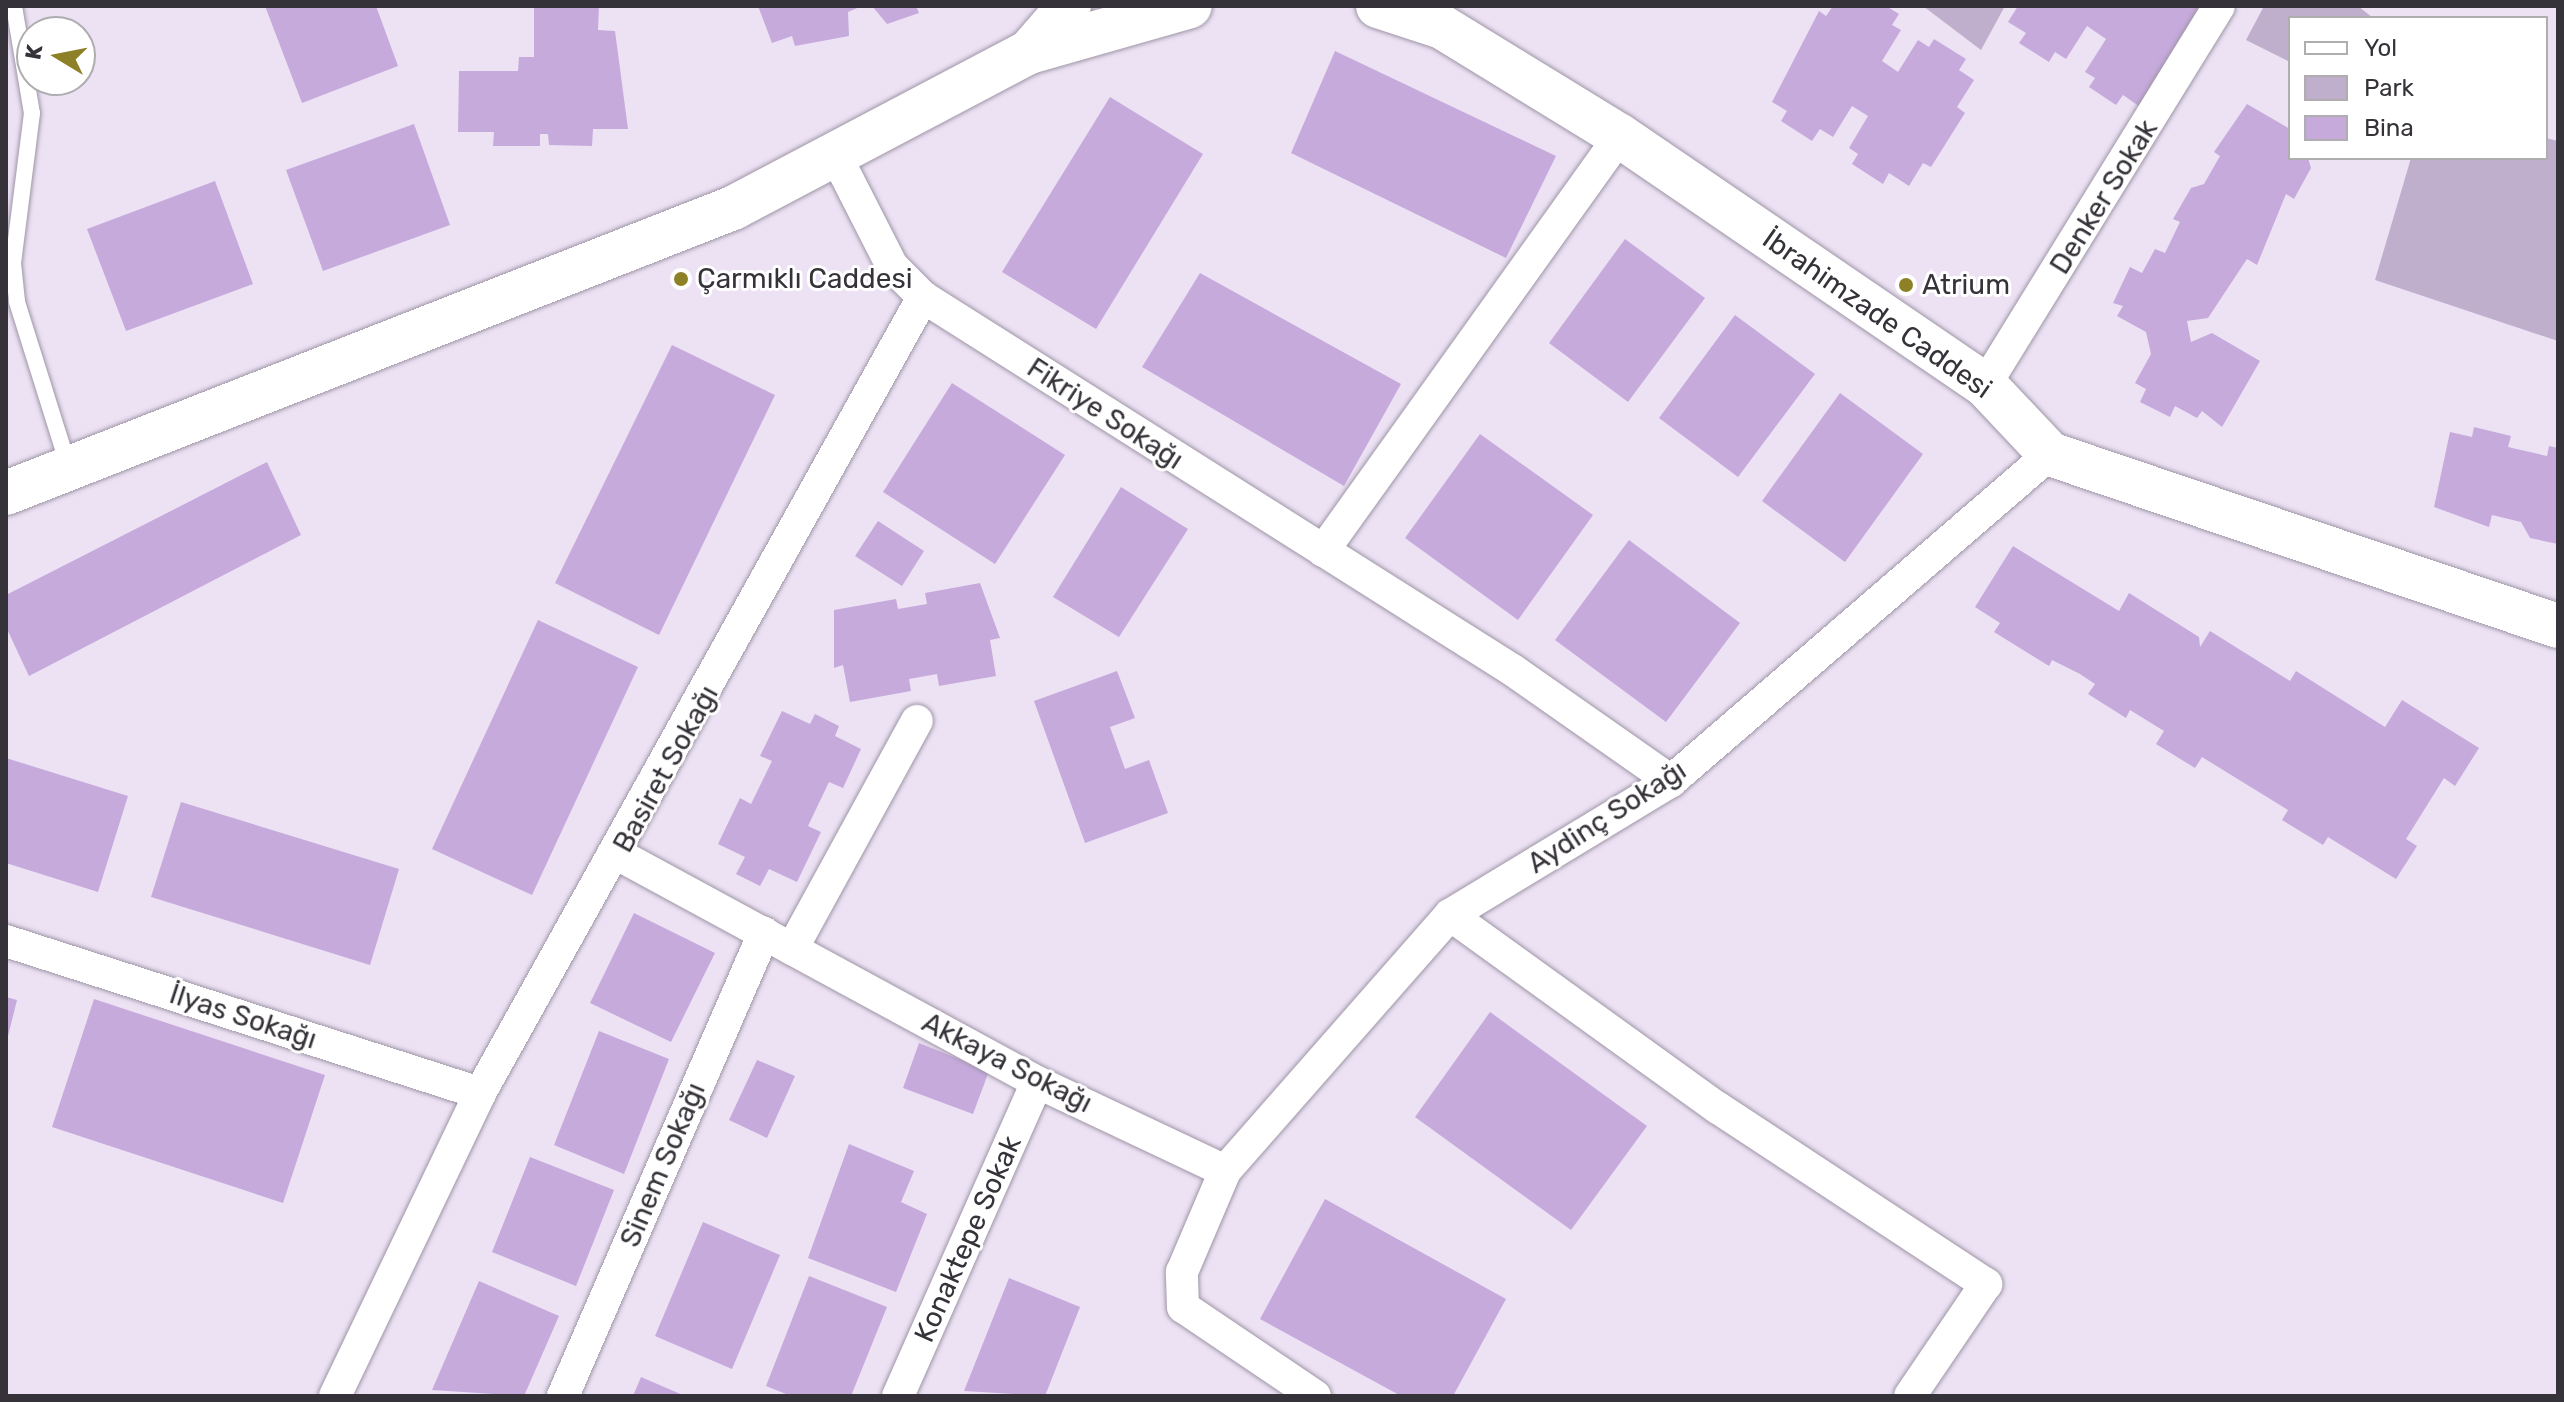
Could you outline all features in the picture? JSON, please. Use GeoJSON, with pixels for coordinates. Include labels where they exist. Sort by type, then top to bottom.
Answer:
{"type":"FeatureCollection","features":[{"type":"Feature","properties":{"kind":"main road"},"geometry":{"type":"LineString","coordinates":[[1029,52],[1069,6]]}},
{"type":"Feature","properties":{"kind":"main road"},"geometry":{"type":"LineString","coordinates":[[6,493],[733,208],[834,152],[1029,52],[1190,6]]}},
{"type":"Feature","properties":{"kind":"main road","name":"İbrahimzade Caddesi"},"geometry":{"type":"LineString","coordinates":[[1378,6],[1435,16],[1620,136],[1985,385],[2050,454],[2558,626]]}},
{"type":"Feature","properties":{"kind":"street","name":"Denker Sokak"},"geometry":{"type":"LineString","coordinates":[[1985,385],[2219,6]]}},
{"type":"Feature","properties":{"kind":"street"},"geometry":{"type":"LineString","coordinates":[[1323,551],[1620,136]]}},
{"type":"Feature","properties":{"kind":"street"},"geometry":{"type":"LineString","coordinates":[[834,152],[892,266],[923,297]]}},
{"type":"Feature","properties":{"kind":"street","name":"Fikriye Sokağı"},"geometry":{"type":"LineString","coordinates":[[923,297],[1323,551],[1671,781]]}},
{"type":"Feature","properties":{"kind":"street","name":"Basiret Sokağı"},"geometry":{"type":"LineString","coordinates":[[335,1396],[480,1093],[619,855],[923,297]]}},
{"type":"Feature","properties":{"kind":"street","name":"Aydinç Sokağı"},"geometry":{"type":"LineString","coordinates":[[1315,1396],[1183,1307],[1182,1272],[1225,1171],[1450,915],[1671,781],[2050,454]]}},
{"type":"Feature","properties":{"kind":"street"},"geometry":{"type":"LineString","coordinates":[[792,949],[917,721]]}},
{"type":"Feature","properties":{"kind":"street","name":"Akkaya Sokağı"},"geometry":{"type":"LineString","coordinates":[[619,855],[1037,1082],[1225,1171]]}},
{"type":"Feature","properties":{"kind":"street"},"geometry":{"type":"LineString","coordinates":[[1450,915],[1718,1108],[1986,1284],[1910,1396]]}},
{"type":"Feature","properties":{"kind":"street","name":"Sinem Sokağı"},"geometry":{"type":"LineString","coordinates":[[563,1396],[764,933]]}},
{"type":"Feature","properties":{"kind":"street","name":"İlyas Sokağı"},"geometry":{"type":"LineString","coordinates":[[6,941],[480,1093]]}},
{"type":"Feature","properties":{"kind":"street","name":"Konaktepe Sokak"},"geometry":{"type":"LineString","coordinates":[[898,1396],[1037,1082]]}},
{"type":"Feature","properties":{"kind":"lane"},"geometry":{"type":"LineString","coordinates":[[14,6],[32,113],[13,263],[17,302],[69,468]]}},
{"type":"Feature","properties":{"kind":"green space"},"geometry":{"type":"Polygon","coordinates":[[[1923,6],[2005,6],[1981,50],[1923,6]]]}},
{"type":"Feature","properties":{"kind":"green space"},"geometry":{"type":"Polygon","coordinates":[[[2264,6],[2358,6],[2370,16],[2288,16],[2288,61],[2246,40],[2264,6]]]}},
{"type":"Feature","properties":{"kind":"green space"},"geometry":{"type":"Polygon","coordinates":[[[2548,138],[2558,141],[2558,341],[2375,280],[2410,160],[2548,160],[2548,138]]]}},
{"type":"Feature","properties":{"kind":"building"},"geometry":{"type":"Polygon","coordinates":[[[265,6],[376,6],[398,66],[302,103],[265,6]]]}},
{"type":"Feature","properties":{"kind":"building"},"geometry":{"type":"Polygon","coordinates":[[[534,6],[599,6],[598,30],[615,31],[628,129],[593,129],[592,146],[549,145],[548,134],[540,134],[540,146],[493,146],[494,132],[458,132],[459,71],[518,71],[519,57],[534,57],[534,6]]]}},
{"type":"Feature","properties":{"kind":"building"},"geometry":{"type":"Polygon","coordinates":[[[758,6],[862,6],[848,12],[849,36],[795,46],[792,36],[772,43],[758,6]]]}},
{"type":"Feature","properties":{"kind":"building"},"geometry":{"type":"Polygon","coordinates":[[[872,6],[916,6],[919,13],[887,24],[872,6]]]}},
{"type":"Feature","properties":{"kind":"building"},"geometry":{"type":"Polygon","coordinates":[[[1833,6],[1886,6],[1899,14],[1892,25],[1901,30],[1882,61],[1898,72],[1918,40],[1929,47],[1934,39],[1966,59],[1959,70],[1974,80],[1957,107],[1965,113],[1931,167],[1923,163],[1909,186],[1889,173],[1883,184],[1852,164],[1858,154],[1849,148],[1868,116],[1852,106],[1833,137],[1820,129],[1812,141],[1781,121],[1787,111],[1772,102],[1819,11],[1826,16],[1833,6]]]}},
{"type":"Feature","properties":{"kind":"building"},"geometry":{"type":"Polygon","coordinates":[[[2018,6],[2210,6],[2143,109],[2123,95],[2116,105],[2089,87],[2095,78],[2085,72],[2106,39],[2087,26],[2066,59],[2055,52],[2049,62],[2019,43],[2026,33],[2008,22],[2018,6]]]}},
{"type":"Feature","properties":{"kind":"building"},"geometry":{"type":"Polygon","coordinates":[[[1335,51],[1556,156],[1506,258],[1291,153],[1335,51]]]}},
{"type":"Feature","properties":{"kind":"building"},"geometry":{"type":"Polygon","coordinates":[[[1110,97],[1203,154],[1096,329],[1002,272],[1110,97]]]}},
{"type":"Feature","properties":{"kind":"building"},"geometry":{"type":"Polygon","coordinates":[[[2247,104],[2288,128],[2288,160],[2309,160],[2311,168],[2294,199],[2286,194],[2257,265],[2247,259],[2208,318],[2187,321],[2191,342],[2212,333],[2260,361],[2222,427],[2202,411],[2197,418],[2175,406],[2170,417],[2140,402],[2146,389],[2135,383],[2151,354],[2146,332],[2117,316],[2123,306],[2113,303],[2130,267],[2142,273],[2155,249],[2165,253],[2180,222],[2173,219],[2191,188],[2204,184],[2220,156],[2214,152],[2247,104]]]}},
{"type":"Feature","properties":{"kind":"building"},"geometry":{"type":"Polygon","coordinates":[[[414,124],[450,225],[323,271],[286,170],[414,124]]]}},
{"type":"Feature","properties":{"kind":"building"},"geometry":{"type":"Polygon","coordinates":[[[215,181],[253,284],[126,331],[87,229],[215,181]]]}},
{"type":"Feature","properties":{"kind":"building"},"geometry":{"type":"Polygon","coordinates":[[[1625,239],[1705,298],[1628,402],[1549,343],[1625,239]]]}},
{"type":"Feature","properties":{"kind":"building"},"geometry":{"type":"Polygon","coordinates":[[[1200,273],[1401,384],[1344,486],[1142,367],[1200,273]]]}},
{"type":"Feature","properties":{"kind":"building"},"geometry":{"type":"Polygon","coordinates":[[[1735,315],[1815,374],[1738,477],[1659,418],[1735,315]]]}},
{"type":"Feature","properties":{"kind":"building"},"geometry":{"type":"Polygon","coordinates":[[[672,345],[775,395],[659,635],[555,583],[672,345]]]}},
{"type":"Feature","properties":{"kind":"building"},"geometry":{"type":"Polygon","coordinates":[[[952,383],[1065,455],[995,564],[883,492],[952,383]]]}},
{"type":"Feature","properties":{"kind":"building"},"geometry":{"type":"Polygon","coordinates":[[[1840,393],[1923,454],[1845,562],[1762,501],[1840,393]]]}},
{"type":"Feature","properties":{"kind":"building"},"geometry":{"type":"Polygon","coordinates":[[[2474,427],[2511,436],[2508,447],[2547,456],[2549,446],[2558,448],[2558,544],[2530,538],[2521,522],[2492,515],[2489,527],[2434,507],[2450,432],[2472,437],[2474,427]]]}},
{"type":"Feature","properties":{"kind":"building"},"geometry":{"type":"Polygon","coordinates":[[[1480,434],[1593,515],[1518,620],[1405,538],[1480,434]]]}},
{"type":"Feature","properties":{"kind":"building"},"geometry":{"type":"Polygon","coordinates":[[[267,462],[301,535],[29,676],[6,627],[6,595],[267,462]]]}},
{"type":"Feature","properties":{"kind":"building"},"geometry":{"type":"Polygon","coordinates":[[[1121,487],[1188,529],[1119,637],[1053,597],[1121,487]]]}},
{"type":"Feature","properties":{"kind":"building"},"geometry":{"type":"Polygon","coordinates":[[[878,521],[924,551],[902,586],[855,556],[878,521]]]}},
{"type":"Feature","properties":{"kind":"building"},"geometry":{"type":"Polygon","coordinates":[[[1629,540],[1740,623],[1666,722],[1555,640],[1629,540]]]}},
{"type":"Feature","properties":{"kind":"building"},"geometry":{"type":"Polygon","coordinates":[[[2013,546],[2119,611],[2129,593],[2199,637],[2200,647],[2210,631],[2290,681],[2296,671],[2385,727],[2402,700],[2479,748],[2455,786],[2444,778],[2406,839],[2417,846],[2396,879],[2328,837],[2323,845],[2282,820],[2288,810],[2202,757],[2195,768],[2156,744],[2164,731],[2130,710],[2126,718],[2088,694],[2095,684],[2052,660],[2049,666],[1994,632],[2000,623],[1975,607],[2013,546]]]}},
{"type":"Feature","properties":{"kind":"building"},"geometry":{"type":"Polygon","coordinates":[[[980,583],[1000,638],[990,640],[996,676],[939,686],[937,674],[909,679],[911,691],[850,702],[843,665],[834,668],[834,610],[896,599],[898,609],[927,604],[925,593],[980,583]]]}},
{"type":"Feature","properties":{"kind":"building"},"geometry":{"type":"Polygon","coordinates":[[[538,620],[638,667],[532,895],[432,849],[538,620]]]}},
{"type":"Feature","properties":{"kind":"building"},"geometry":{"type":"Polygon","coordinates":[[[1117,671],[1135,718],[1110,727],[1125,769],[1149,760],[1168,813],[1085,843],[1034,701],[1117,671]]]}},
{"type":"Feature","properties":{"kind":"building"},"geometry":{"type":"Polygon","coordinates":[[[782,711],[810,724],[815,714],[839,726],[835,736],[861,749],[843,788],[829,782],[808,826],[821,832],[797,882],[769,869],[760,886],[736,874],[745,857],[718,844],[740,798],[751,804],[772,761],[760,756],[782,711]]]}},
{"type":"Feature","properties":{"kind":"building"},"geometry":{"type":"Polygon","coordinates":[[[6,758],[128,796],[98,892],[6,863],[6,758]]]}},
{"type":"Feature","properties":{"kind":"building"},"geometry":{"type":"Polygon","coordinates":[[[181,802],[399,869],[370,965],[151,897],[181,802]]]}},
{"type":"Feature","properties":{"kind":"building"},"geometry":{"type":"Polygon","coordinates":[[[634,913],[715,953],[671,1042],[590,1003],[634,913]]]}},
{"type":"Feature","properties":{"kind":"building"},"geometry":{"type":"Polygon","coordinates":[[[6,997],[17,1000],[7,1040],[6,1040],[6,997]]]}},
{"type":"Feature","properties":{"kind":"building"},"geometry":{"type":"Polygon","coordinates":[[[94,999],[325,1075],[283,1203],[52,1127],[94,999]]]}},
{"type":"Feature","properties":{"kind":"building"},"geometry":{"type":"Polygon","coordinates":[[[1490,1012],[1647,1126],[1571,1230],[1415,1117],[1490,1012]]]}},
{"type":"Feature","properties":{"kind":"building"},"geometry":{"type":"Polygon","coordinates":[[[599,1031],[669,1059],[624,1174],[554,1145],[599,1031]]]}},
{"type":"Feature","properties":{"kind":"building"},"geometry":{"type":"Polygon","coordinates":[[[919,1043],[989,1071],[973,1114],[903,1088],[919,1043]]]}},
{"type":"Feature","properties":{"kind":"building"},"geometry":{"type":"Polygon","coordinates":[[[757,1060],[795,1076],[767,1138],[729,1120],[757,1060]]]}},
{"type":"Feature","properties":{"kind":"building"},"geometry":{"type":"Polygon","coordinates":[[[849,1144],[914,1171],[901,1202],[927,1214],[896,1292],[808,1258],[849,1144]]]}},
{"type":"Feature","properties":{"kind":"building"},"geometry":{"type":"Polygon","coordinates":[[[530,1157],[614,1190],[576,1286],[492,1252],[530,1157]]]}},
{"type":"Feature","properties":{"kind":"building"},"geometry":{"type":"Polygon","coordinates":[[[1325,1199],[1506,1299],[1453,1396],[1401,1396],[1260,1319],[1325,1199]]]}},
{"type":"Feature","properties":{"kind":"building"},"geometry":{"type":"Polygon","coordinates":[[[703,1222],[780,1255],[732,1369],[655,1336],[703,1222]]]}},
{"type":"Feature","properties":{"kind":"building"},"geometry":{"type":"Polygon","coordinates":[[[809,1276],[887,1307],[851,1396],[791,1396],[766,1386],[809,1276]]]}},
{"type":"Feature","properties":{"kind":"building"},"geometry":{"type":"Polygon","coordinates":[[[1009,1278],[1080,1307],[1045,1396],[964,1391],[1009,1278]]]}},
{"type":"Feature","properties":{"kind":"building"},"geometry":{"type":"Polygon","coordinates":[[[479,1281],[559,1316],[524,1396],[432,1390],[479,1281]]]}},
{"type":"Feature","properties":{"kind":"building"},"geometry":{"type":"Polygon","coordinates":[[[641,1377],[685,1396],[633,1396],[641,1377]]]}},
{"type":"Feature","properties":{"kind":"place","name":"Çarmıklı Caddesi"},"geometry":{"type":"Point","coordinates":[681,279]}},
{"type":"Feature","properties":{"kind":"place","name":"Atrium"},"geometry":{"type":"Point","coordinates":[1906,285]}}]}
